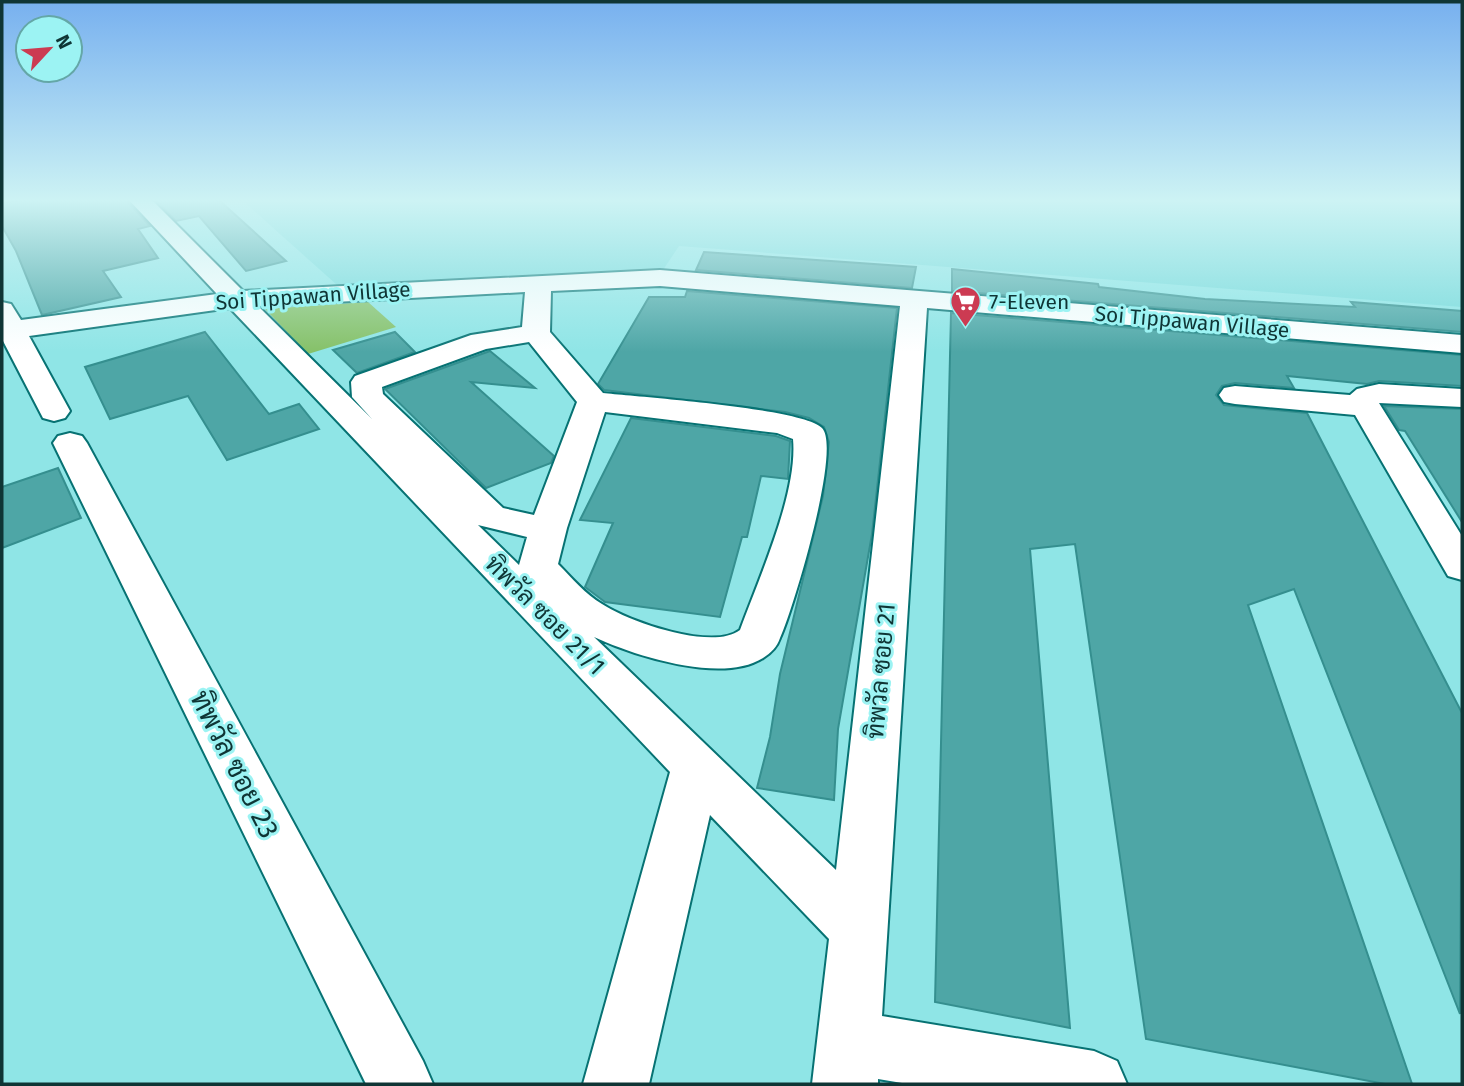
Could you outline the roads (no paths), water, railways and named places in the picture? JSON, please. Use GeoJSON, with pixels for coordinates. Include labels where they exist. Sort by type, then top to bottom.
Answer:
{"type":"FeatureCollection","features":[{"type":"Feature","properties":{"kind":"street","name":"ทิพวัล ซอย 21/1"},"geometry":{"type":"LineString","coordinates":[[189,251],[696,768],[858,929]]}},
{"type":"Feature","properties":{"kind":"street","name":"Soi Tippawan Village"},"geometry":{"type":"LineString","coordinates":[[5,324],[235,299],[660,278],[1462,344]]}},
{"type":"Feature","properties":{"kind":"street"},"geometry":{"type":"LineString","coordinates":[[538,284],[536,333],[593,401],[782,424],[809,433],[813,443],[801,502],[759,638],[750,647],[732,652],[647,641],[607,626],[586,615],[538,567],[548,528],[593,401]]}},
{"type":"Feature","properties":{"kind":"street","name":"ทิพวัล ซอย 21"},"geometry":{"type":"LineString","coordinates":[[846,1063],[914,299]]}},
{"type":"Feature","properties":{"kind":"street","name":"ทิพวัล ซอย 23"},"geometry":{"type":"LineString","coordinates":[[5,324],[62,427],[400,1084]]}},
{"type":"Feature","properties":{"kind":"street"},"geometry":{"type":"LineString","coordinates":[[536,333],[481,341],[366,382],[368,397],[490,516],[508,523],[548,528]]}},
{"type":"Feature","properties":{"kind":"street"},"geometry":{"type":"LineString","coordinates":[[1462,398],[1371,393],[1362,400],[1462,567]]}},
{"type":"Feature","properties":{"kind":"street"},"geometry":{"type":"LineString","coordinates":[[1235,395],[1366,406]]}},
{"type":"Feature","properties":{"kind":"street"},"geometry":{"type":"LineString","coordinates":[[616,1084],[696,768]]}},
{"type":"Feature","properties":{"kind":"street"},"geometry":{"type":"LineString","coordinates":[[846,1063],[1094,1084]]}},
{"type":"Feature","properties":{"kind":"place","name":"7-Eleven"},"geometry":{"type":"Point","coordinates":[966,329]}}]}
